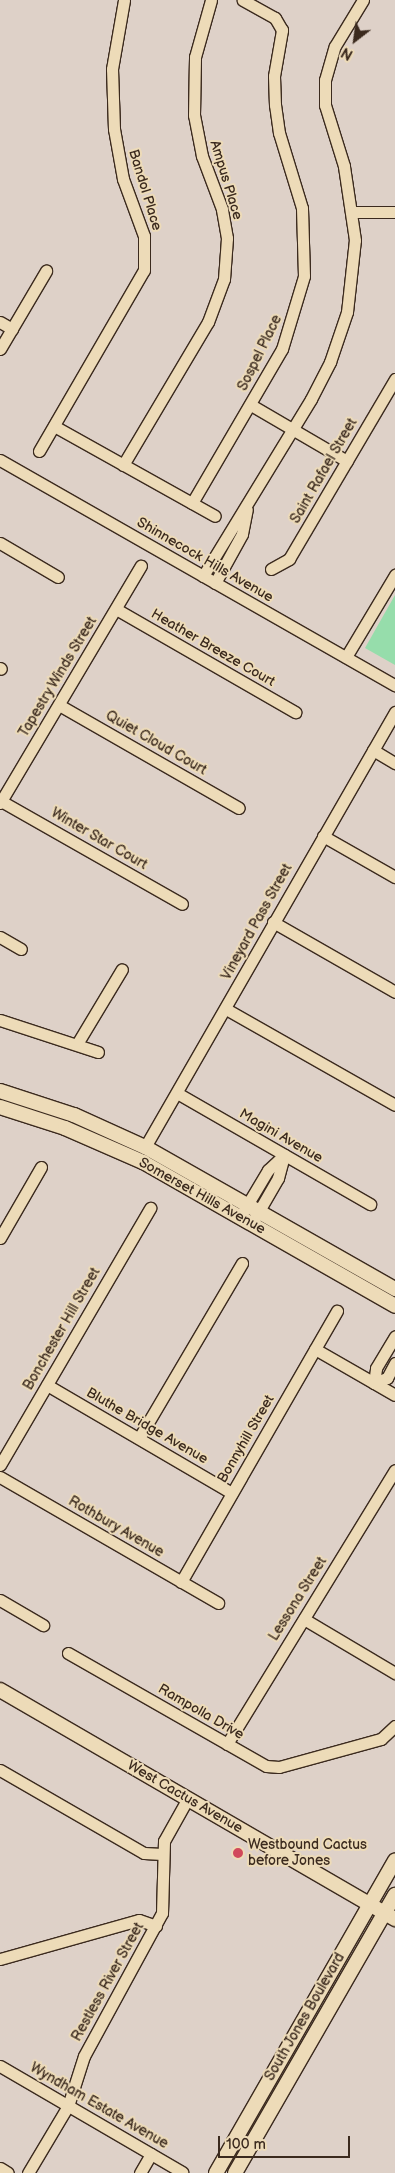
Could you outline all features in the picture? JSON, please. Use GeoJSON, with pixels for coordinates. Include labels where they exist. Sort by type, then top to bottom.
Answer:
{"type":"FeatureCollection","features":[{"type":"Feature","properties":{"kind":"main road","name":"Somerset Hills Avenue"},"geometry":{"type":"LineString","coordinates":[[0,1091],[74,1115],[145,1147],[254,1207],[395,1289]]}},
{"type":"Feature","properties":{"kind":"main road","name":"Somerset Hills Avenue"},"geometry":{"type":"LineString","coordinates":[[0,1107],[112,1147],[246,1220],[395,1306]]}},
{"type":"Feature","properties":{"kind":"main road","name":"West Cactus Avenue"},"geometry":{"type":"LineString","coordinates":[[0,1690],[390,1916]]}},
{"type":"Feature","properties":{"kind":"main road","name":"South Jones Boulevard"},"geometry":{"type":"LineString","coordinates":[[216,2173],[369,1904],[395,1862]]}},
{"type":"Feature","properties":{"kind":"main road","name":"South Jones Boulevard"},"geometry":{"type":"LineString","coordinates":[[236,2173],[390,1916],[395,1894]]}},
{"type":"Feature","properties":{"kind":"street","name":"Bandol Place"},"geometry":{"type":"LineString","coordinates":[[39,450],[144,270],[144,236],[123,179],[114,129],[112,69],[124,0]]}},
{"type":"Feature","properties":{"kind":"street","name":"Ampus Place"},"geometry":{"type":"LineString","coordinates":[[123,464],[208,322],[224,279],[224,222],[202,156],[194,115],[195,57],[211,0]]}},
{"type":"Feature","properties":{"kind":"street","name":"Sospel Place"},"geometry":{"type":"LineString","coordinates":[[192,503],[250,405],[290,331],[304,276],[302,208],[275,112],[274,76],[281,26],[275,18],[243,0]]}},
{"type":"Feature","properties":{"kind":"street"},"geometry":{"type":"LineString","coordinates":[[203,576],[231,525],[247,509],[293,430],[330,362],[347,312],[355,257],[352,212],[344,166],[326,111],[325,80],[336,46],[363,0]]}},
{"type":"Feature","properties":{"kind":"street"},"geometry":{"type":"LineString","coordinates":[[352,212],[395,212]]}},
{"type":"Feature","properties":{"kind":"street"},"geometry":{"type":"LineString","coordinates":[[0,349],[46,271]]}},
{"type":"Feature","properties":{"kind":"street"},"geometry":{"type":"LineString","coordinates":[[0,322],[12,329]]}},
{"type":"Feature","properties":{"kind":"street","name":"Saint Rafael Street"},"geometry":{"type":"LineString","coordinates":[[271,569],[289,560],[395,379]]}},
{"type":"Feature","properties":{"kind":"street"},"geometry":{"type":"LineString","coordinates":[[250,405],[347,461]]}},
{"type":"Feature","properties":{"kind":"street"},"geometry":{"type":"LineString","coordinates":[[54,426],[215,516]]}},
{"type":"Feature","properties":{"kind":"street","name":"Shinnecock Hills Avenue"},"geometry":{"type":"LineString","coordinates":[[0,460],[395,685]]}},
{"type":"Feature","properties":{"kind":"street"},"geometry":{"type":"LineString","coordinates":[[215,583],[242,534],[247,509]]}},
{"type":"Feature","properties":{"kind":"street"},"geometry":{"type":"LineString","coordinates":[[0,543],[58,577]]}},
{"type":"Feature","properties":{"kind":"street","name":"Tapestry Winds Street"},"geometry":{"type":"LineString","coordinates":[[0,802],[141,566]]}},
{"type":"Feature","properties":{"kind":"street"},"geometry":{"type":"LineString","coordinates":[[346,657],[395,575]]}},
{"type":"Feature","properties":{"kind":"street","name":"Heather Breeze Court"},"geometry":{"type":"LineString","coordinates":[[116,609],[295,712]]}},
{"type":"Feature","properties":{"kind":"street","name":"Quiet Cloud Court"},"geometry":{"type":"LineString","coordinates":[[59,705],[239,808]]}},
{"type":"Feature","properties":{"kind":"street","name":"Vineyard Pass Street"},"geometry":{"type":"LineString","coordinates":[[145,1147],[395,712]]}},
{"type":"Feature","properties":{"kind":"street"},"geometry":{"type":"LineString","coordinates":[[373,750],[395,763]]}},
{"type":"Feature","properties":{"kind":"street","name":"Winter Star Court"},"geometry":{"type":"LineString","coordinates":[[0,802],[182,904]]}},
{"type":"Feature","properties":{"kind":"street"},"geometry":{"type":"LineString","coordinates":[[323,836],[395,877]]}},
{"type":"Feature","properties":{"kind":"street"},"geometry":{"type":"LineString","coordinates":[[273,922],[395,992]]}},
{"type":"Feature","properties":{"kind":"street"},"geometry":{"type":"LineString","coordinates":[[0,937],[22,949]]}},
{"type":"Feature","properties":{"kind":"street"},"geometry":{"type":"LineString","coordinates":[[77,1044],[122,970]]}},
{"type":"Feature","properties":{"kind":"street"},"geometry":{"type":"LineString","coordinates":[[226,1009],[395,1105]]}},
{"type":"Feature","properties":{"kind":"street"},"geometry":{"type":"LineString","coordinates":[[0,1020],[98,1052]]}},
{"type":"Feature","properties":{"kind":"street","name":"Magini Avenue"},"geometry":{"type":"LineString","coordinates":[[177,1092],[370,1204]]}},
{"type":"Feature","properties":{"kind":"street"},"geometry":{"type":"LineString","coordinates":[[246,1220],[254,1207],[278,1178],[284,1155]]}},
{"type":"Feature","properties":{"kind":"street"},"geometry":{"type":"LineString","coordinates":[[0,1238],[41,1166]]}},
{"type":"Feature","properties":{"kind":"street","name":"Bonchester Hill Street"},"geometry":{"type":"LineString","coordinates":[[0,1464],[150,1208]]}},
{"type":"Feature","properties":{"kind":"street"},"geometry":{"type":"LineString","coordinates":[[139,1438],[242,1264]]}},
{"type":"Feature","properties":{"kind":"street","name":"Bonnyhill Street"},"geometry":{"type":"LineString","coordinates":[[181,1582],[337,1310]]}},
{"type":"Feature","properties":{"kind":"street"},"geometry":{"type":"LineString","coordinates":[[374,1383],[376,1368],[395,1336]]}},
{"type":"Feature","properties":{"kind":"street"},"geometry":{"type":"LineString","coordinates":[[315,1349],[395,1395]]}},
{"type":"Feature","properties":{"kind":"street"},"geometry":{"type":"LineString","coordinates":[[374,1383],[387,1378],[395,1363]]}},
{"type":"Feature","properties":{"kind":"street","name":"Bluthe Bridge Avenue"},"geometry":{"type":"LineString","coordinates":[[47,1385],[232,1493]]}},
{"type":"Feature","properties":{"kind":"street","name":"Lessona Street"},"geometry":{"type":"LineString","coordinates":[[227,1744],[395,1470]]}},
{"type":"Feature","properties":{"kind":"street","name":"Rothbury Avenue"},"geometry":{"type":"LineString","coordinates":[[0,1477],[218,1603]]}},
{"type":"Feature","properties":{"kind":"street"},"geometry":{"type":"LineString","coordinates":[[0,1600],[43,1625]]}},
{"type":"Feature","properties":{"kind":"street"},"geometry":{"type":"LineString","coordinates":[[304,1619],[395,1672]]}},
{"type":"Feature","properties":{"kind":"street","name":"Rampolla Drive"},"geometry":{"type":"LineString","coordinates":[[68,1653],[227,1744],[272,1767],[381,1738],[395,1726]]}},
{"type":"Feature","properties":{"kind":"street"},"geometry":{"type":"LineString","coordinates":[[0,1770],[144,1854],[162,1854]]}},
{"type":"Feature","properties":{"kind":"street","name":"Restless River Street"},"geometry":{"type":"LineString","coordinates":[[28,2173],[68,2106],[84,2056],[156,1926],[163,1908],[162,1854],[164,1841],[188,1798]]}},
{"type":"Feature","properties":{"kind":"street"},"geometry":{"type":"LineString","coordinates":[[0,1959],[139,1920],[156,1926]]}},
{"type":"Feature","properties":{"kind":"street","name":"Wyndham Estate Avenue"},"geometry":{"type":"LineString","coordinates":[[0,2066],[182,2172]]}},
{"type":"Feature","properties":{"kind":"street"},"geometry":{"type":"LineString","coordinates":[[140,2173],[151,2154]]}},
{"type":"Feature","properties":{"kind":"street"},"geometry":{"type":"LineString","coordinates":[[0,2168],[8,2173]]}},
{"type":"Feature","properties":{"kind":"green space"},"geometry":{"type":"Polygon","coordinates":[[[395,595],[395,665],[365,648],[395,595]]]}},
{"type":"Feature","properties":{"kind":"place","name":"Westbound Cactus before Jones"},"geometry":{"type":"Point","coordinates":[238,1853]}}]}
